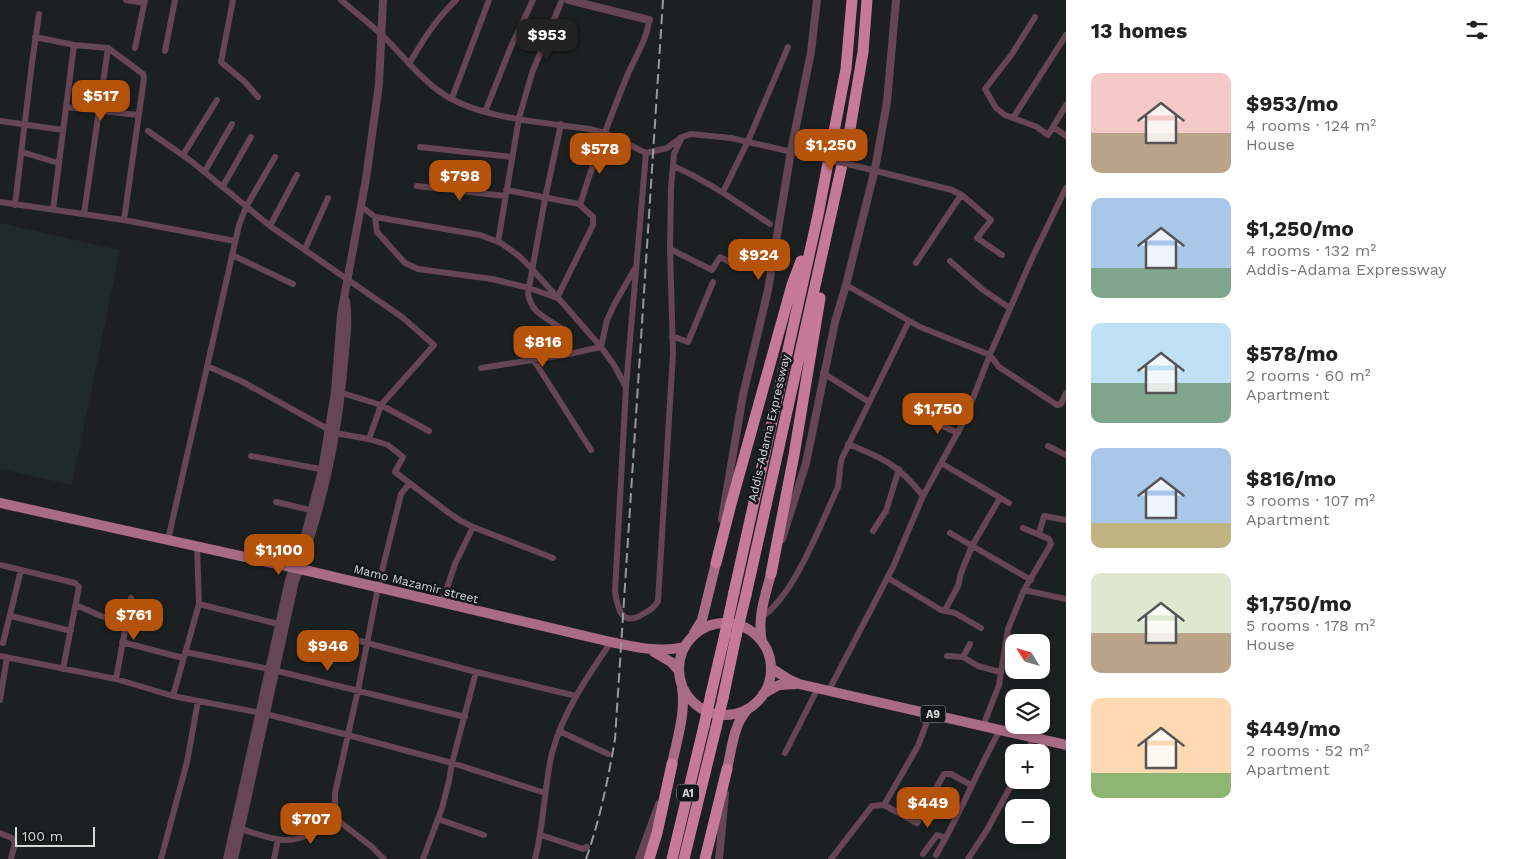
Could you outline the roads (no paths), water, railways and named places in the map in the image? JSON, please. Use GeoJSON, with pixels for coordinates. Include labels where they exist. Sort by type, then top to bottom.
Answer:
{"type":"FeatureCollection","features":[{"type":"Feature","properties":{"kind":"highway","name":"Addis-Adama Expressway"},"geometry":{"type":"LineString","coordinates":[[684,859],[736,636],[740,594],[846,69],[852,0]]}},
{"type":"Feature","properties":{"kind":"highway","name":"Addis-Adama Expressway"},"geometry":{"type":"LineString","coordinates":[[672,859],[725,634],[740,594],[829,229],[850,129],[863,52],[867,0]]}},
{"type":"Feature","properties":{"kind":"highway"},"geometry":{"type":"LineString","coordinates":[[716,563],[792,285],[815,227]]}},
{"type":"Feature","properties":{"kind":"highway"},"geometry":{"type":"LineString","coordinates":[[771,574],[810,364],[829,229]]}},
{"type":"Feature","properties":{"kind":"highway"},"geometry":{"type":"LineString","coordinates":[[649,859],[657,833],[672,764]]}},
{"type":"Feature","properties":{"kind":"highway"},"geometry":{"type":"LineString","coordinates":[[705,859],[728,770]]}},
{"type":"Feature","properties":{"kind":"main road","name":"Mamo Mazamir street"},"geometry":{"type":"LineString","coordinates":[[0,503],[297,568],[651,650]]}},
{"type":"Feature","properties":{"kind":"main road"},"geometry":{"type":"LineString","coordinates":[[672,764],[684,700],[679,672],[680,659],[684,647],[702,620],[716,563]]}},
{"type":"Feature","properties":{"kind":"main road"},"geometry":{"type":"LineString","coordinates":[[762,643],[760,632],[761,617],[771,574]]}},
{"type":"Feature","properties":{"kind":"main road"},"geometry":{"type":"LineString","coordinates":[[693,636],[705,628],[719,623],[747,628],[762,643],[771,668],[769,682],[762,694],[741,717],[735,731],[728,770]]}},
{"type":"Feature","properties":{"kind":"main road"},"geometry":{"type":"LineString","coordinates":[[651,650],[684,647]]}},
{"type":"Feature","properties":{"kind":"main road"},"geometry":{"type":"LineString","coordinates":[[651,650],[671,662],[679,672]]}},
{"type":"Feature","properties":{"kind":"main road","name":"A9"},"geometry":{"type":"LineString","coordinates":[[771,668],[799,684],[1066,745]]}},
{"type":"Feature","properties":{"kind":"main road"},"geometry":{"type":"LineString","coordinates":[[681,683],[685,693],[695,704],[708,712],[722,715],[737,713],[750,707]]}},
{"type":"Feature","properties":{"kind":"main road","name":"A9"},"geometry":{"type":"LineString","coordinates":[[762,694],[779,685],[799,684]]}},
{"type":"Feature","properties":{"kind":"street"},"geometry":{"type":"LineString","coordinates":[[126,0],[144,2],[135,48]]}},
{"type":"Feature","properties":{"kind":"street"},"geometry":{"type":"LineString","coordinates":[[165,50],[175,0]]}},
{"type":"Feature","properties":{"kind":"street"},"geometry":{"type":"LineString","coordinates":[[233,0],[221,62],[245,82],[258,97]]}},
{"type":"Feature","properties":{"kind":"street"},"geometry":{"type":"LineString","coordinates":[[341,0],[381,35],[439,92],[485,112],[605,133],[646,153],[667,148],[682,137],[691,134],[730,138],[934,184],[961,195],[991,220],[977,238],[1002,255]]}},
{"type":"Feature","properties":{"kind":"street"},"geometry":{"type":"LineString","coordinates":[[332,432],[342,314],[361,206],[379,84],[384,0]]}},
{"type":"Feature","properties":{"kind":"street"},"geometry":{"type":"LineString","coordinates":[[409,64],[437,18],[456,0]]}},
{"type":"Feature","properties":{"kind":"street"},"geometry":{"type":"LineString","coordinates":[[452,98],[489,0]]}},
{"type":"Feature","properties":{"kind":"street"},"geometry":{"type":"LineString","coordinates":[[485,112],[510,49],[533,0]]}},
{"type":"Feature","properties":{"kind":"street"},"geometry":{"type":"LineString","coordinates":[[498,242],[519,118],[532,73],[562,0]]}},
{"type":"Feature","properties":{"kind":"street"},"geometry":{"type":"LineString","coordinates":[[569,0],[649,20],[648,32],[628,75],[596,155],[579,204]]}},
{"type":"Feature","properties":{"kind":"street"},"geometry":{"type":"LineString","coordinates":[[716,563],[743,394],[768,290],[791,151],[812,52],[817,0]]}},
{"type":"Feature","properties":{"kind":"street"},"geometry":{"type":"LineString","coordinates":[[771,574],[806,463],[823,372],[874,169],[887,102],[896,0]]}},
{"type":"Feature","properties":{"kind":"street"},"geometry":{"type":"LineString","coordinates":[[15,205],[39,14]]}},
{"type":"Feature","properties":{"kind":"street"},"geometry":{"type":"LineString","coordinates":[[1035,17],[1012,54],[985,90],[996,108],[1006,115],[1037,127],[1048,135],[1066,105]]}},
{"type":"Feature","properties":{"kind":"street"},"geometry":{"type":"LineString","coordinates":[[1013,118],[1066,34]]}},
{"type":"Feature","properties":{"kind":"street"},"geometry":{"type":"LineString","coordinates":[[36,37],[74,45],[108,48],[143,74],[144,78],[124,220]]}},
{"type":"Feature","properties":{"kind":"street"},"geometry":{"type":"LineString","coordinates":[[52,210],[74,45]]}},
{"type":"Feature","properties":{"kind":"street"},"geometry":{"type":"LineString","coordinates":[[723,192],[748,141],[788,47]]}},
{"type":"Feature","properties":{"kind":"street"},"geometry":{"type":"LineString","coordinates":[[84,214],[108,48]]}},
{"type":"Feature","properties":{"kind":"street"},"geometry":{"type":"LineString","coordinates":[[184,155],[217,100]]}},
{"type":"Feature","properties":{"kind":"street"},"geometry":{"type":"LineString","coordinates":[[66,107],[138,116]]}},
{"type":"Feature","properties":{"kind":"street"},"geometry":{"type":"LineString","coordinates":[[0,121],[63,130]]}},
{"type":"Feature","properties":{"kind":"street"},"geometry":{"type":"LineString","coordinates":[[205,172],[232,124]]}},
{"type":"Feature","properties":{"kind":"street"},"geometry":{"type":"LineString","coordinates":[[560,124],[529,288],[530,304],[537,312],[561,328]]}},
{"type":"Feature","properties":{"kind":"street"},"geometry":{"type":"LineString","coordinates":[[1052,127],[1066,136]]}},
{"type":"Feature","properties":{"kind":"street"},"geometry":{"type":"LineString","coordinates":[[148,131],[184,155],[270,226],[402,317],[434,345],[381,405],[369,439]]}},
{"type":"Feature","properties":{"kind":"street"},"geometry":{"type":"LineString","coordinates":[[223,186],[251,137]]}},
{"type":"Feature","properties":{"kind":"street"},"geometry":{"type":"LineString","coordinates":[[646,153],[626,387],[615,592],[617,608],[623,616],[628,618],[636,618],[655,607],[658,601],[673,353],[670,249],[673,166],[674,154],[682,137]]}},
{"type":"Feature","properties":{"kind":"street"},"geometry":{"type":"LineString","coordinates":[[420,146],[512,157]]}},
{"type":"Feature","properties":{"kind":"street"},"geometry":{"type":"LineString","coordinates":[[22,152],[58,163]]}},
{"type":"Feature","properties":{"kind":"street"},"geometry":{"type":"LineString","coordinates":[[168,540],[239,225],[246,207],[275,157]]}},
{"type":"Feature","properties":{"kind":"street"},"geometry":{"type":"LineString","coordinates":[[673,166],[692,174],[723,192],[770,224]]}},
{"type":"Feature","properties":{"kind":"street"},"geometry":{"type":"LineString","coordinates":[[270,226],[297,175]]}},
{"type":"Feature","properties":{"kind":"street"},"geometry":{"type":"LineString","coordinates":[[417,186],[506,193],[579,204],[593,217],[594,221],[557,298]]}},
{"type":"Feature","properties":{"kind":"street"},"geometry":{"type":"LineString","coordinates":[[830,690],[888,578],[923,496],[964,421],[1010,308],[1066,188]]}},
{"type":"Feature","properties":{"kind":"street"},"geometry":{"type":"LineString","coordinates":[[916,263],[961,195]]}},
{"type":"Feature","properties":{"kind":"street"},"geometry":{"type":"LineString","coordinates":[[305,249],[328,198]]}},
{"type":"Feature","properties":{"kind":"street"},"geometry":{"type":"LineString","coordinates":[[0,202],[124,220],[235,241]]}},
{"type":"Feature","properties":{"kind":"street"},"geometry":{"type":"LineString","coordinates":[[361,206],[375,217],[480,235],[498,242],[519,256],[532,268],[601,347],[626,387]]}},
{"type":"Feature","properties":{"kind":"street"},"geometry":{"type":"LineString","coordinates":[[375,217],[378,232],[405,263],[418,269],[492,279],[529,288],[557,298]]}},
{"type":"Feature","properties":{"kind":"street"},"geometry":{"type":"LineString","coordinates":[[670,249],[712,270],[720,257],[730,262]]}},
{"type":"Feature","properties":{"kind":"street"},"geometry":{"type":"LineString","coordinates":[[232,255],[293,284]]}},
{"type":"Feature","properties":{"kind":"street"},"geometry":{"type":"LineString","coordinates":[[950,261],[983,290],[1010,308]]}},
{"type":"Feature","properties":{"kind":"street"},"geometry":{"type":"LineString","coordinates":[[601,347],[607,320],[636,266]]}},
{"type":"Feature","properties":{"kind":"street"},"geometry":{"type":"LineString","coordinates":[[672,336],[688,342],[713,282]]}},
{"type":"Feature","properties":{"kind":"street"},"geometry":{"type":"LineString","coordinates":[[846,285],[909,321],[990,355],[999,367],[1057,406],[1061,404],[1066,393]]}},
{"type":"Feature","properties":{"kind":"street"},"geometry":{"type":"LineString","coordinates":[[227,859],[237,828],[282,625],[325,470],[342,393],[348,314],[346,297]]}},
{"type":"Feature","properties":{"kind":"street"},"geometry":{"type":"LineString","coordinates":[[761,617],[770,611],[795,577],[838,487],[839,468],[848,444],[909,321]]}},
{"type":"Feature","properties":{"kind":"street"},"geometry":{"type":"LineString","coordinates":[[480,368],[571,354],[601,347]]}},
{"type":"Feature","properties":{"kind":"street"},"geometry":{"type":"LineString","coordinates":[[533,359],[591,450]]}},
{"type":"Feature","properties":{"kind":"street"},"geometry":{"type":"LineString","coordinates":[[207,366],[241,380],[332,432],[369,439],[388,446],[402,457],[395,472],[449,514],[473,527],[553,558]]}},
{"type":"Feature","properties":{"kind":"street"},"geometry":{"type":"LineString","coordinates":[[823,372],[869,402]]}},
{"type":"Feature","properties":{"kind":"street"},"geometry":{"type":"LineString","coordinates":[[342,393],[381,405],[429,431]]}},
{"type":"Feature","properties":{"kind":"street"},"geometry":{"type":"LineString","coordinates":[[927,419],[958,433]]}},
{"type":"Feature","properties":{"kind":"street"},"geometry":{"type":"LineString","coordinates":[[848,444],[878,456],[899,469],[923,496]]}},
{"type":"Feature","properties":{"kind":"street"},"geometry":{"type":"LineString","coordinates":[[1048,446],[1066,455]]}},
{"type":"Feature","properties":{"kind":"street"},"geometry":{"type":"LineString","coordinates":[[251,456],[325,470]]}},
{"type":"Feature","properties":{"kind":"street"},"geometry":{"type":"LineString","coordinates":[[941,463],[1009,503]]}},
{"type":"Feature","properties":{"kind":"street"},"geometry":{"type":"LineString","coordinates":[[873,532],[886,511],[899,469]]}},
{"type":"Feature","properties":{"kind":"street"},"geometry":{"type":"LineString","coordinates":[[384,859],[340,822],[335,812],[335,793],[378,588],[401,494],[409,484]]}},
{"type":"Feature","properties":{"kind":"street"},"geometry":{"type":"LineString","coordinates":[[945,610],[958,586],[960,572],[972,546],[1000,498]]}},
{"type":"Feature","properties":{"kind":"street"},"geometry":{"type":"LineString","coordinates":[[276,502],[314,511]]}},
{"type":"Feature","properties":{"kind":"street"},"geometry":{"type":"LineString","coordinates":[[1039,534],[1044,516],[1065,518]]}},
{"type":"Feature","properties":{"kind":"street"},"geometry":{"type":"LineString","coordinates":[[442,603],[455,564],[473,527]]}},
{"type":"Feature","properties":{"kind":"street"},"geometry":{"type":"LineString","coordinates":[[983,726],[999,685],[1008,629],[1024,590],[1051,544],[1049,538],[1023,528]]}},
{"type":"Feature","properties":{"kind":"street"},"geometry":{"type":"LineString","coordinates":[[950,534],[1031,580]]}},
{"type":"Feature","properties":{"kind":"street"},"geometry":{"type":"LineString","coordinates":[[173,696],[199,604],[197,546]]}},
{"type":"Feature","properties":{"kind":"street"},"geometry":{"type":"LineString","coordinates":[[0,566],[77,584],[79,587],[63,669]]}},
{"type":"Feature","properties":{"kind":"street"},"geometry":{"type":"LineString","coordinates":[[3,643],[21,570]]}},
{"type":"Feature","properties":{"kind":"street"},"geometry":{"type":"LineString","coordinates":[[888,578],[941,610],[954,613],[981,628]]}},
{"type":"Feature","properties":{"kind":"street"},"geometry":{"type":"LineString","coordinates":[[1024,590],[1066,599]]}},
{"type":"Feature","properties":{"kind":"street"},"geometry":{"type":"LineString","coordinates":[[116,679],[131,598]]}},
{"type":"Feature","properties":{"kind":"street"},"geometry":{"type":"LineString","coordinates":[[76,604],[101,616],[126,624]]}},
{"type":"Feature","properties":{"kind":"street"},"geometry":{"type":"LineString","coordinates":[[199,604],[282,625]]}},
{"type":"Feature","properties":{"kind":"street"},"geometry":{"type":"LineString","coordinates":[[11,616],[71,631]]}},
{"type":"Feature","properties":{"kind":"street"},"geometry":{"type":"LineString","coordinates":[[342,636],[476,672],[576,696]]}},
{"type":"Feature","properties":{"kind":"street"},"geometry":{"type":"LineString","coordinates":[[122,642],[272,670],[465,717]]}},
{"type":"Feature","properties":{"kind":"street"},"geometry":{"type":"LineString","coordinates":[[535,859],[541,835],[545,793],[552,753],[559,731],[582,685],[611,642]]}},
{"type":"Feature","properties":{"kind":"street"},"geometry":{"type":"LineString","coordinates":[[962,657],[970,644]]}},
{"type":"Feature","properties":{"kind":"street"},"geometry":{"type":"LineString","coordinates":[[0,700],[3,656],[116,679],[173,696],[263,714],[348,735],[452,763],[545,793]]}},
{"type":"Feature","properties":{"kind":"street"},"geometry":{"type":"LineString","coordinates":[[947,656],[962,657],[978,666],[1000,672]]}},
{"type":"Feature","properties":{"kind":"street"},"geometry":{"type":"LineString","coordinates":[[423,859],[438,819],[449,781],[476,672]]}},
{"type":"Feature","properties":{"kind":"street"},"geometry":{"type":"LineString","coordinates":[[784,754],[818,688]]}},
{"type":"Feature","properties":{"kind":"street"},"geometry":{"type":"LineString","coordinates":[[161,859],[187,762],[198,701]]}},
{"type":"Feature","properties":{"kind":"street"},"geometry":{"type":"LineString","coordinates":[[884,805],[918,746],[930,714]]}},
{"type":"Feature","properties":{"kind":"street"},"geometry":{"type":"LineString","coordinates":[[936,855],[1000,730]]}},
{"type":"Feature","properties":{"kind":"street"},"geometry":{"type":"LineString","coordinates":[[559,731],[608,754]]}},
{"type":"Feature","properties":{"kind":"street"},"geometry":{"type":"LineString","coordinates":[[1031,744],[1033,737]]}},
{"type":"Feature","properties":{"kind":"street"},"geometry":{"type":"LineString","coordinates":[[639,859],[672,764]]}},
{"type":"Feature","properties":{"kind":"street"},"geometry":{"type":"LineString","coordinates":[[720,859],[728,770]]}},
{"type":"Feature","properties":{"kind":"street"},"geometry":{"type":"LineString","coordinates":[[830,859],[872,806],[884,805],[917,823],[944,774],[951,774],[972,784]]}},
{"type":"Feature","properties":{"kind":"street"},"geometry":{"type":"LineString","coordinates":[[968,859],[987,830],[1009,789]]}},
{"type":"Feature","properties":{"kind":"street"},"geometry":{"type":"LineString","coordinates":[[237,828],[278,840],[295,840],[312,833],[329,820],[338,818]]}},
{"type":"Feature","properties":{"kind":"street"},"geometry":{"type":"LineString","coordinates":[[438,819],[484,835]]}},
{"type":"Feature","properties":{"kind":"street"},"geometry":{"type":"LineString","coordinates":[[234,859],[237,828]]}},
{"type":"Feature","properties":{"kind":"street"},"geometry":{"type":"LineString","coordinates":[[0,833],[7,834],[12,838],[14,843],[11,859]]}},
{"type":"Feature","properties":{"kind":"street"},"geometry":{"type":"LineString","coordinates":[[541,835],[584,849],[588,847]]}},
{"type":"Feature","properties":{"kind":"street"},"geometry":{"type":"LineString","coordinates":[[923,854],[937,835],[946,838]]}},
{"type":"Feature","properties":{"kind":"street"},"geometry":{"type":"LineString","coordinates":[[274,859],[278,840]]}},
{"type":"Feature","properties":{"kind":"railway"},"geometry":{"type":"LineString","coordinates":[[586,859],[603,799],[615,739],[663,0]]}}]}
